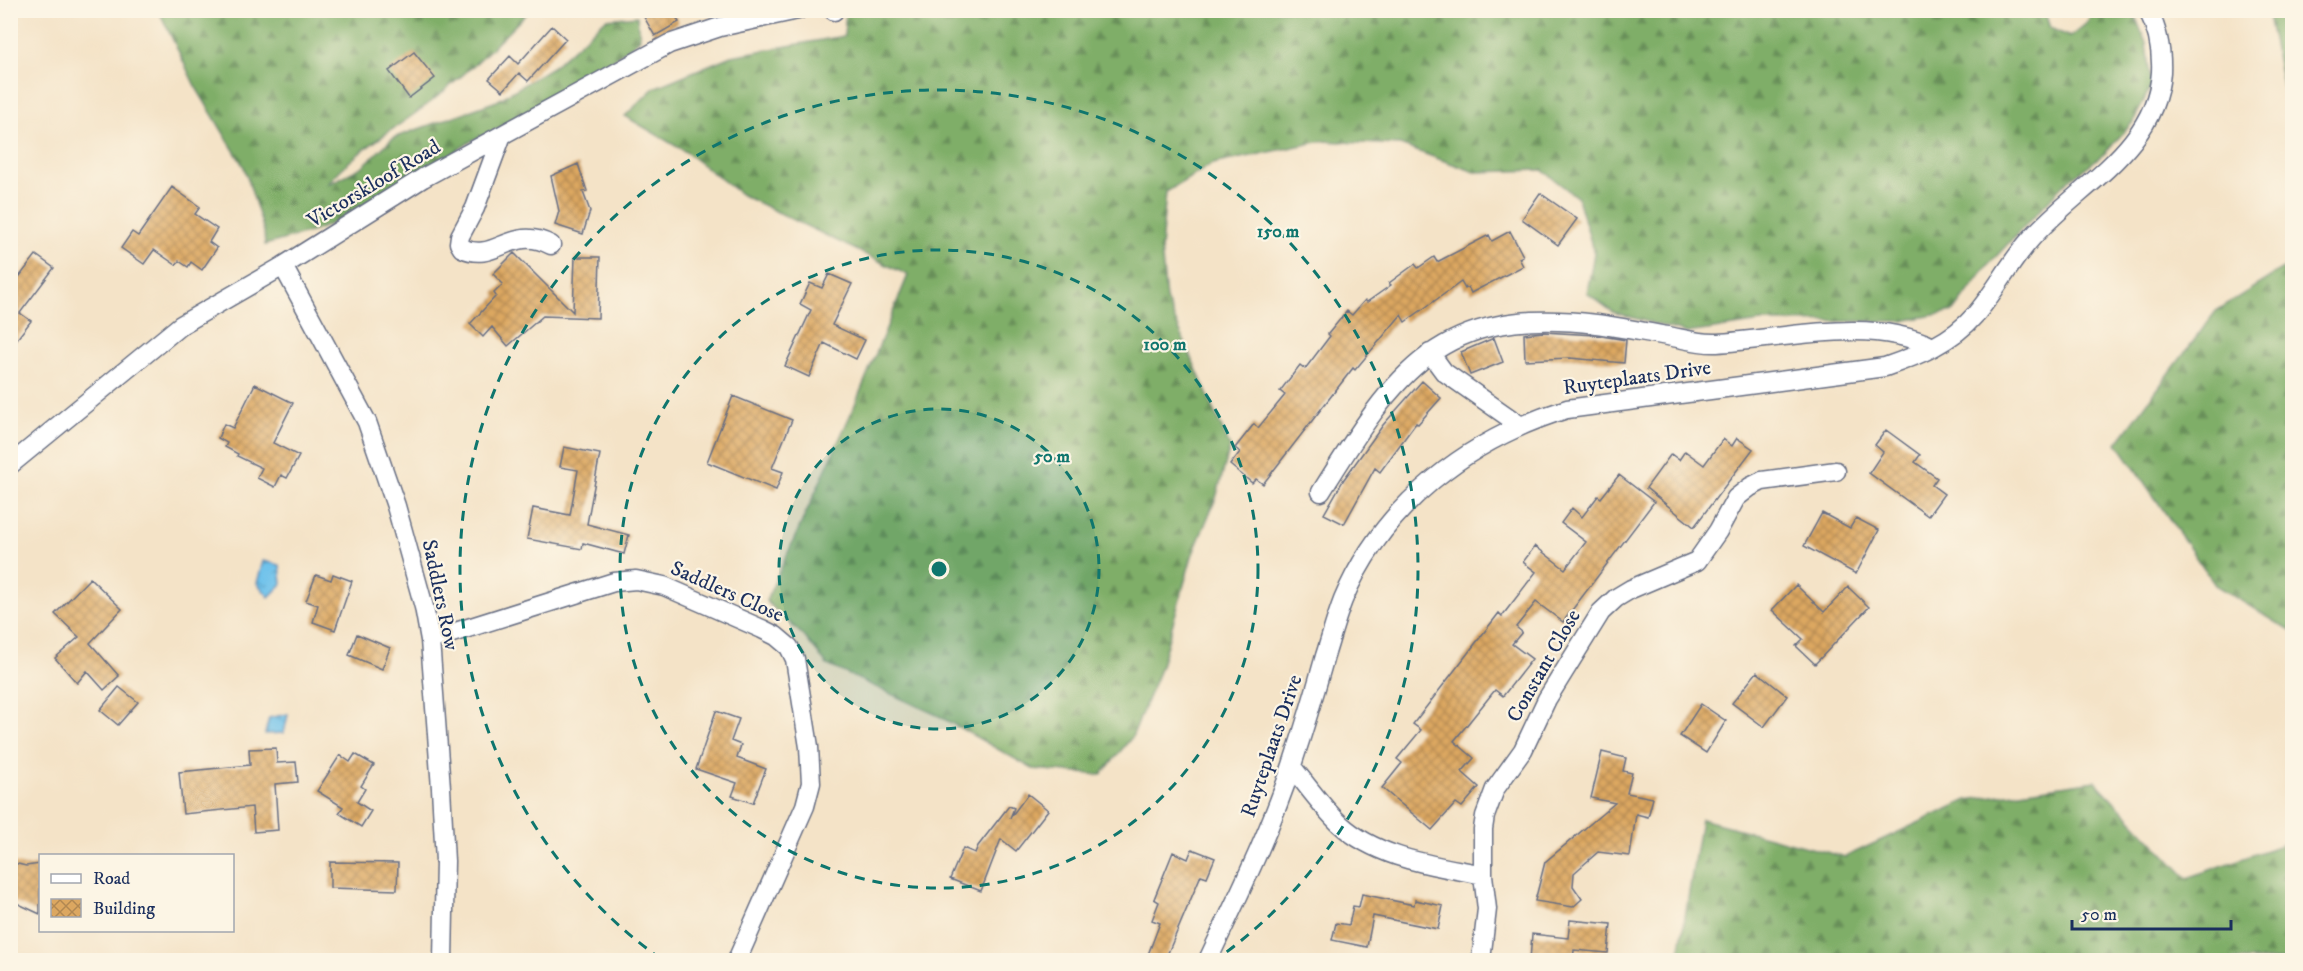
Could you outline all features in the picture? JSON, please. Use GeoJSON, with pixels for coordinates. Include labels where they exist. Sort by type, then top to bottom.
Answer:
{"type":"FeatureCollection","features":[{"type":"Feature","properties":{"kind":"street","name":"Victorskloof Road"},"geometry":{"type":"LineString","coordinates":[[10,465],[165,337],[205,310],[282,266],[423,178],[669,44],[720,27],[798,10]]}},
{"type":"Feature","properties":{"kind":"street","name":"Ruyteplaats Drive"},"geometry":{"type":"LineString","coordinates":[[1208,960],[1263,841],[1292,766],[1338,612],[1362,562],[1388,525],[1418,492],[1450,465],[1521,426],[1567,409],[1885,367],[1933,346],[1955,333],[1975,316],[2029,241],[2054,215],[2118,158],[2136,138],[2156,100],[2160,86],[2162,60],[2159,39],[2148,10]]}},
{"type":"Feature","properties":{"kind":"street"},"geometry":{"type":"LineString","coordinates":[[502,135],[475,208],[460,236],[459,243],[462,248],[472,251],[490,250],[526,237],[537,238],[551,245]]}},
{"type":"Feature","properties":{"kind":"street","name":"Saddlers Row"},"geometry":{"type":"LineString","coordinates":[[282,266],[367,422],[396,506],[424,607],[430,640],[445,861],[443,960]]}},
{"type":"Feature","properties":{"kind":"street"},"geometry":{"type":"LineString","coordinates":[[1321,492],[1370,416],[1412,367],[1430,353],[1466,334],[1490,327],[1532,320],[1597,324],[1714,344],[1828,332],[1872,333],[1909,337],[1933,346]]}},
{"type":"Feature","properties":{"kind":"street"},"geometry":{"type":"LineString","coordinates":[[1430,353],[1444,372],[1521,426]]}},
{"type":"Feature","properties":{"kind":"street","name":"Constant Close"},"geometry":{"type":"LineString","coordinates":[[1481,960],[1487,922],[1483,876],[1484,823],[1495,789],[1523,750],[1547,699],[1601,612],[1616,598],[1631,589],[1697,561],[1737,498],[1750,487],[1762,481],[1836,471]]}},
{"type":"Feature","properties":{"kind":"street","name":"Saddlers Close"},"geometry":{"type":"LineString","coordinates":[[430,640],[614,582],[636,580],[664,586],[756,626],[785,643],[795,659],[809,747],[812,783],[806,806],[737,960]]}},
{"type":"Feature","properties":{"kind":"street"},"geometry":{"type":"LineString","coordinates":[[1292,766],[1338,822],[1359,838],[1393,855],[1483,876]]}},
{"type":"Feature","properties":{"kind":"green space"},"geometry":{"type":"Polygon","coordinates":[[[846,10],[2044,10],[2050,28],[2070,37],[2088,22],[2092,11],[2133,11],[2146,43],[2151,86],[2133,122],[2104,154],[2065,183],[1989,264],[1954,311],[1903,321],[1761,322],[1687,333],[1613,312],[1587,293],[1594,253],[1578,198],[1542,170],[1475,172],[1400,145],[1322,141],[1212,164],[1166,192],[1161,248],[1166,299],[1230,447],[1216,498],[1192,556],[1160,669],[1132,737],[1101,775],[1033,769],[937,715],[827,665],[804,636],[766,601],[854,407],[908,275],[742,195],[686,152],[625,116],[654,88],[731,56],[844,36],[846,10]]]}},
{"type":"Feature","properties":{"kind":"green space"},"geometry":{"type":"Polygon","coordinates":[[[159,11],[529,11],[449,87],[358,154],[327,185],[362,167],[393,138],[497,101],[554,66],[606,19],[637,16],[640,39],[577,87],[516,121],[473,140],[364,210],[314,231],[265,245],[264,231],[244,167],[195,86],[159,11]]]}},
{"type":"Feature","properties":{"kind":"green space"},"geometry":{"type":"Polygon","coordinates":[[[2267,11],[2292,11],[2292,121],[2287,108],[2267,11]]]}},
{"type":"Feature","properties":{"kind":"green space"},"geometry":{"type":"Polygon","coordinates":[[[2292,263],[2292,632],[2215,585],[2117,443],[2216,311],[2292,263]]]}},
{"type":"Feature","properties":{"kind":"green space"},"geometry":{"type":"Polygon","coordinates":[[[2095,781],[2187,878],[2290,842],[2292,832],[2292,960],[1678,960],[1701,819],[1845,857],[1967,800],[2095,781]]]}},
{"type":"Feature","properties":{"kind":"water"},"geometry":{"type":"Polygon","coordinates":[[[263,561],[280,565],[282,584],[269,597],[257,583],[263,561]]]}},
{"type":"Feature","properties":{"kind":"water"},"geometry":{"type":"Polygon","coordinates":[[[288,714],[284,733],[265,734],[269,718],[288,714]]]}},
{"type":"Feature","properties":{"kind":"building"},"geometry":{"type":"Polygon","coordinates":[[[640,10],[672,10],[679,22],[655,36],[640,10]]]}},
{"type":"Feature","properties":{"kind":"building"},"geometry":{"type":"Polygon","coordinates":[[[552,26],[566,39],[528,81],[519,73],[503,91],[489,79],[510,56],[518,64],[552,26]]]}},
{"type":"Feature","properties":{"kind":"building"},"geometry":{"type":"Polygon","coordinates":[[[414,52],[435,78],[409,98],[389,71],[414,52]]]}},
{"type":"Feature","properties":{"kind":"building"},"geometry":{"type":"Polygon","coordinates":[[[578,164],[587,191],[583,192],[590,211],[583,234],[555,225],[559,211],[551,176],[578,164]]]}},
{"type":"Feature","properties":{"kind":"building"},"geometry":{"type":"Polygon","coordinates":[[[172,187],[200,207],[195,214],[217,229],[209,242],[217,248],[202,270],[191,262],[188,267],[179,261],[176,265],[154,250],[144,264],[121,248],[132,232],[138,236],[172,187]]]}},
{"type":"Feature","properties":{"kind":"building"},"geometry":{"type":"Polygon","coordinates":[[[1540,193],[1577,219],[1558,245],[1522,219],[1540,193]]]}},
{"type":"Feature","properties":{"kind":"building"},"geometry":{"type":"Polygon","coordinates":[[[1510,231],[1523,256],[1519,258],[1523,266],[1471,293],[1468,287],[1465,289],[1461,282],[1405,322],[1401,315],[1355,370],[1353,368],[1263,484],[1256,479],[1252,483],[1230,465],[1240,452],[1235,448],[1254,424],[1258,428],[1285,395],[1280,391],[1300,365],[1305,369],[1330,336],[1328,334],[1347,311],[1352,315],[1365,300],[1367,302],[1391,285],[1389,283],[1415,264],[1418,268],[1434,257],[1437,262],[1489,235],[1492,241],[1510,231]]]}},
{"type":"Feature","properties":{"kind":"building"},"geometry":{"type":"Polygon","coordinates":[[[514,253],[573,312],[575,257],[600,257],[598,318],[543,316],[508,346],[492,327],[483,337],[470,324],[496,296],[494,293],[503,284],[493,274],[514,253]]]}},
{"type":"Feature","properties":{"kind":"building"},"geometry":{"type":"Polygon","coordinates":[[[36,255],[54,268],[20,313],[31,321],[10,348],[10,269],[20,276],[36,255]]]}},
{"type":"Feature","properties":{"kind":"building"},"geometry":{"type":"Polygon","coordinates":[[[829,274],[852,284],[832,325],[865,340],[856,359],[824,343],[809,377],[785,366],[811,310],[800,304],[810,283],[822,288],[829,274]]]}},
{"type":"Feature","properties":{"kind":"building"},"geometry":{"type":"Polygon","coordinates":[[[1543,332],[1595,335],[1626,340],[1624,363],[1570,358],[1525,360],[1524,334],[1543,332]]]}},
{"type":"Feature","properties":{"kind":"building"},"geometry":{"type":"Polygon","coordinates":[[[1494,338],[1503,362],[1470,375],[1461,352],[1494,338]]]}},
{"type":"Feature","properties":{"kind":"building"},"geometry":{"type":"Polygon","coordinates":[[[1422,381],[1441,398],[1418,424],[1416,423],[1380,472],[1375,468],[1344,524],[1324,514],[1344,479],[1383,425],[1422,381]]]}},
{"type":"Feature","properties":{"kind":"building"},"geometry":{"type":"Polygon","coordinates":[[[255,384],[293,403],[273,443],[299,456],[287,478],[281,475],[275,487],[257,478],[262,468],[237,456],[238,454],[225,447],[227,443],[218,438],[224,424],[233,428],[255,384]]]}},
{"type":"Feature","properties":{"kind":"building"},"geometry":{"type":"Polygon","coordinates":[[[733,396],[792,420],[772,468],[783,472],[776,490],[707,462],[733,396]]]}},
{"type":"Feature","properties":{"kind":"building"},"geometry":{"type":"Polygon","coordinates":[[[1886,430],[1920,455],[1915,462],[1937,478],[1932,485],[1944,494],[1928,516],[1869,473],[1883,452],[1875,445],[1886,430]]]}},
{"type":"Feature","properties":{"kind":"building"},"geometry":{"type":"Polygon","coordinates":[[[1737,438],[1753,449],[1694,527],[1646,488],[1671,454],[1679,460],[1685,451],[1704,465],[1723,439],[1732,446],[1737,438]]]}},
{"type":"Feature","properties":{"kind":"building"},"geometry":{"type":"Polygon","coordinates":[[[564,447],[600,454],[587,524],[629,535],[624,554],[583,543],[582,549],[527,539],[533,508],[570,515],[578,470],[560,467],[564,447]]]}},
{"type":"Feature","properties":{"kind":"building"},"geometry":{"type":"Polygon","coordinates":[[[1619,475],[1654,502],[1563,622],[1536,602],[1516,627],[1522,632],[1512,644],[1532,659],[1503,696],[1495,690],[1454,741],[1474,758],[1462,772],[1479,787],[1462,807],[1456,803],[1432,830],[1382,788],[1402,763],[1397,759],[1421,730],[1413,724],[1499,613],[1502,616],[1536,572],[1523,562],[1535,546],[1565,569],[1586,542],[1561,523],[1572,508],[1582,517],[1598,496],[1601,498],[1619,475]]]}},
{"type":"Feature","properties":{"kind":"building"},"geometry":{"type":"Polygon","coordinates":[[[1822,513],[1850,528],[1856,518],[1879,530],[1856,574],[1804,546],[1822,513]]]}},
{"type":"Feature","properties":{"kind":"building"},"geometry":{"type":"Polygon","coordinates":[[[333,574],[352,581],[335,630],[313,622],[318,605],[306,601],[316,575],[331,580],[333,574]]]}},
{"type":"Feature","properties":{"kind":"building"},"geometry":{"type":"Polygon","coordinates":[[[90,578],[122,609],[90,643],[119,676],[104,690],[87,671],[77,683],[55,658],[79,637],[55,614],[90,578]]]}},
{"type":"Feature","properties":{"kind":"building"},"geometry":{"type":"Polygon","coordinates":[[[1796,585],[1824,612],[1848,587],[1869,607],[1815,664],[1796,646],[1803,639],[1772,610],[1796,585]]]}},
{"type":"Feature","properties":{"kind":"building"},"geometry":{"type":"Polygon","coordinates":[[[357,634],[390,648],[382,669],[349,655],[357,634]]]}},
{"type":"Feature","properties":{"kind":"building"},"geometry":{"type":"Polygon","coordinates":[[[1757,672],[1787,696],[1764,727],[1732,703],[1757,672]]]}},
{"type":"Feature","properties":{"kind":"building"},"geometry":{"type":"Polygon","coordinates":[[[119,687],[138,702],[118,725],[100,710],[119,687]]]}},
{"type":"Feature","properties":{"kind":"building"},"geometry":{"type":"Polygon","coordinates":[[[1701,704],[1726,721],[1706,753],[1680,736],[1701,704]]]}},
{"type":"Feature","properties":{"kind":"building"},"geometry":{"type":"Polygon","coordinates":[[[716,711],[739,719],[731,741],[741,745],[737,758],[766,769],[753,803],[732,796],[737,783],[696,769],[716,711]]]}},
{"type":"Feature","properties":{"kind":"building"},"geometry":{"type":"Polygon","coordinates":[[[276,748],[277,763],[296,762],[298,782],[275,784],[278,830],[254,832],[252,807],[183,814],[179,772],[250,765],[249,749],[276,748]]]}},
{"type":"Feature","properties":{"kind":"building"},"geometry":{"type":"Polygon","coordinates":[[[1602,752],[1626,758],[1623,771],[1632,773],[1627,793],[1653,798],[1648,817],[1636,814],[1630,856],[1598,852],[1574,873],[1573,886],[1582,899],[1573,907],[1535,901],[1545,862],[1615,803],[1591,798],[1602,752]]]}},
{"type":"Feature","properties":{"kind":"building"},"geometry":{"type":"Polygon","coordinates":[[[355,754],[374,765],[361,786],[365,789],[357,802],[371,811],[361,827],[339,813],[343,807],[317,791],[340,755],[350,762],[355,754]]]}},
{"type":"Feature","properties":{"kind":"building"},"geometry":{"type":"Polygon","coordinates":[[[1028,794],[1048,810],[1016,851],[1001,839],[981,891],[950,879],[963,848],[975,853],[1009,806],[1014,808],[1010,818],[1028,794]]]}},
{"type":"Feature","properties":{"kind":"building"},"geometry":{"type":"Polygon","coordinates":[[[1192,849],[1215,858],[1207,877],[1201,875],[1165,960],[1146,960],[1160,923],[1152,920],[1159,902],[1154,899],[1173,852],[1188,859],[1192,849]]]}},
{"type":"Feature","properties":{"kind":"building"},"geometry":{"type":"Polygon","coordinates":[[[10,862],[26,866],[39,864],[39,914],[10,900],[10,862]]]}},
{"type":"Feature","properties":{"kind":"building"},"geometry":{"type":"Polygon","coordinates":[[[330,862],[398,863],[397,890],[330,888],[330,862]]]}},
{"type":"Feature","properties":{"kind":"building"},"geometry":{"type":"Polygon","coordinates":[[[1362,894],[1414,905],[1415,900],[1443,906],[1438,929],[1373,916],[1367,947],[1332,940],[1336,923],[1349,925],[1353,906],[1359,907],[1362,894]]]}},
{"type":"Feature","properties":{"kind":"building"},"geometry":{"type":"Polygon","coordinates":[[[1570,920],[1611,924],[1608,953],[1574,950],[1573,960],[1530,960],[1532,934],[1568,938],[1570,920]]]}}]}
